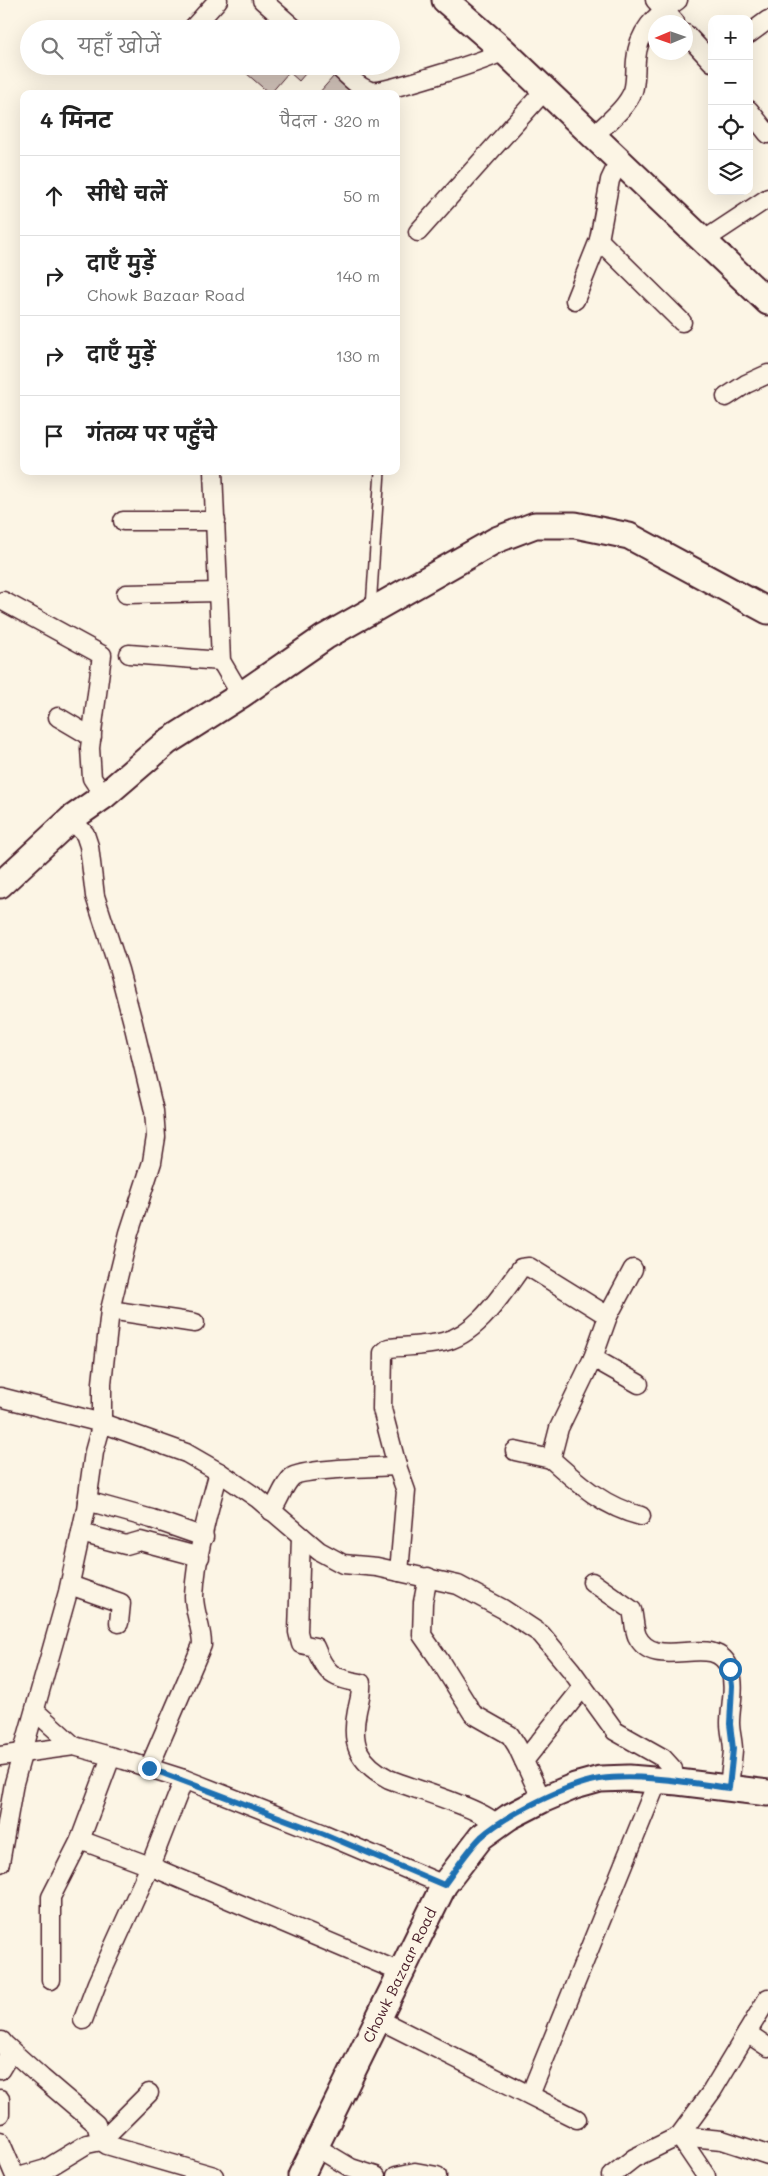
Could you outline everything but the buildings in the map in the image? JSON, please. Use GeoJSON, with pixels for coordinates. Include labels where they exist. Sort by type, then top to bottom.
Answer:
{"type":"FeatureCollection","features":[{"type":"Feature","properties":{"kind":"main road"},"geometry":{"type":"LineString","coordinates":[[445,0],[504,51],[768,302]]}},
{"type":"Feature","properties":{"kind":"main road"},"geometry":{"type":"LineString","coordinates":[[0,886],[71,819],[104,796],[167,742],[241,695],[325,637],[496,540],[535,525],[574,524],[629,536],[768,611]]}},
{"type":"Feature","properties":{"kind":"main road","name":"Chowk Bazaar Road"},"geometry":{"type":"LineString","coordinates":[[301,2176],[444,1885],[481,1837],[509,1817],[542,1800],[575,1786],[600,1779],[665,1781],[768,1793]]}},
{"type":"Feature","properties":{"kind":"street"},"geometry":{"type":"LineString","coordinates":[[200,20],[218,0]]}},
{"type":"Feature","properties":{"kind":"street"},"geometry":{"type":"LineString","coordinates":[[262,0],[285,20]]}},
{"type":"Feature","properties":{"kind":"street"},"geometry":{"type":"LineString","coordinates":[[593,136],[628,101],[634,89],[637,45],[642,34],[668,8]]}},
{"type":"Feature","properties":{"kind":"street"},"geometry":{"type":"LineString","coordinates":[[753,31],[768,20]]}},
{"type":"Feature","properties":{"kind":"street"},"geometry":{"type":"LineString","coordinates":[[693,42],[710,60]]}},
{"type":"Feature","properties":{"kind":"street"},"geometry":{"type":"LineString","coordinates":[[380,90],[494,57],[504,51]]}},
{"type":"Feature","properties":{"kind":"street"},"geometry":{"type":"LineString","coordinates":[[347,75],[362,88],[368,90]]}},
{"type":"Feature","properties":{"kind":"street"},"geometry":{"type":"LineString","coordinates":[[418,232],[544,91]]}},
{"type":"Feature","properties":{"kind":"street"},"geometry":{"type":"LineString","coordinates":[[753,115],[768,134]]}},
{"type":"Feature","properties":{"kind":"street"},"geometry":{"type":"LineString","coordinates":[[575,300],[599,240],[610,180],[618,161]]}},
{"type":"Feature","properties":{"kind":"street"},"geometry":{"type":"LineString","coordinates":[[703,241],[768,198]]}},
{"type":"Feature","properties":{"kind":"street"},"geometry":{"type":"LineString","coordinates":[[599,240],[682,322]]}},
{"type":"Feature","properties":{"kind":"street"},"geometry":{"type":"LineString","coordinates":[[726,397],[751,381],[768,374]]}},
{"type":"Feature","properties":{"kind":"street"},"geometry":{"type":"LineString","coordinates":[[213,475],[221,660],[241,695]]}},
{"type":"Feature","properties":{"kind":"street"},"geometry":{"type":"LineString","coordinates":[[123,522],[216,521]]}},
{"type":"Feature","properties":{"kind":"street"},"geometry":{"type":"LineString","coordinates":[[126,594],[219,592]]}},
{"type":"Feature","properties":{"kind":"street"},"geometry":{"type":"LineString","coordinates":[[3,601],[102,655],[92,737],[92,778],[104,796]]}},
{"type":"Feature","properties":{"kind":"street"},"geometry":{"type":"LineString","coordinates":[[130,654],[221,660]]}},
{"type":"Feature","properties":{"kind":"street"},"geometry":{"type":"LineString","coordinates":[[58,716],[92,737]]}},
{"type":"Feature","properties":{"kind":"street"},"geometry":{"type":"LineString","coordinates":[[0,1863],[14,1784],[70,1586],[87,1501],[94,1452],[102,1423],[102,1383],[110,1310],[129,1233],[152,1162],[156,1137],[154,1112],[119,970],[94,896],[89,846],[85,834],[71,819]]}},
{"type":"Feature","properties":{"kind":"street"},"geometry":{"type":"LineString","coordinates":[[399,1572],[406,1491],[397,1466],[382,1409],[383,1353],[389,1348],[444,1342],[461,1334],[478,1322],[521,1268],[529,1267],[608,1316]]}},
{"type":"Feature","properties":{"kind":"street"},"geometry":{"type":"LineString","coordinates":[[551,1459],[559,1428],[593,1358],[608,1316],[634,1269]]}},
{"type":"Feature","properties":{"kind":"street"},"geometry":{"type":"LineString","coordinates":[[110,1310],[195,1323]]}},
{"type":"Feature","properties":{"kind":"street"},"geometry":{"type":"LineString","coordinates":[[593,1358],[639,1384]]}},
{"type":"Feature","properties":{"kind":"street"},"geometry":{"type":"LineString","coordinates":[[0,1397],[102,1423],[178,1450],[219,1472],[257,1498],[319,1551],[343,1564],[399,1572],[458,1585],[503,1609],[541,1634],[615,1731],[663,1758],[673,1769],[665,1781],[530,2095]]}},
{"type":"Feature","properties":{"kind":"street"},"geometry":{"type":"LineString","coordinates":[[516,1451],[551,1459],[571,1476],[619,1510],[641,1516]]}},
{"type":"Feature","properties":{"kind":"street"},"geometry":{"type":"LineString","coordinates":[[271,1511],[294,1476],[314,1471],[397,1466]]}},
{"type":"Feature","properties":{"kind":"street"},"geometry":{"type":"LineString","coordinates":[[149,1768],[202,1645],[202,1630],[194,1598],[200,1557],[219,1472]]}},
{"type":"Feature","properties":{"kind":"street"},"geometry":{"type":"LineString","coordinates":[[87,1501],[152,1519],[204,1537]]}},
{"type":"Feature","properties":{"kind":"street"},"geometry":{"type":"LineString","coordinates":[[81,1533],[126,1545],[140,1541],[200,1557]]}},
{"type":"Feature","properties":{"kind":"street"},"geometry":{"type":"LineString","coordinates":[[301,1536],[298,1632],[301,1644],[315,1647],[324,1669],[331,1676],[361,1684],[354,1730],[360,1756],[377,1772],[389,1779],[476,1811],[493,1820],[497,1826]]}},
{"type":"Feature","properties":{"kind":"street"},"geometry":{"type":"LineString","coordinates":[[428,1578],[423,1602],[422,1635],[473,1714],[510,1735],[542,1800]]}},
{"type":"Feature","properties":{"kind":"street"},"geometry":{"type":"LineString","coordinates":[[592,1582],[632,1610],[637,1636],[656,1652],[668,1655],[690,1650],[710,1652],[721,1657],[730,1669],[732,1686],[730,1724],[733,1749],[729,1788]]}},
{"type":"Feature","properties":{"kind":"street"},"geometry":{"type":"LineString","coordinates":[[70,1586],[121,1603],[119,1623]]}},
{"type":"Feature","properties":{"kind":"street"},"geometry":{"type":"LineString","coordinates":[[524,1761],[583,1687]]}},
{"type":"Feature","properties":{"kind":"street"},"geometry":{"type":"LineString","coordinates":[[35,1711],[74,1746]]}},
{"type":"Feature","properties":{"kind":"street"},"geometry":{"type":"LineString","coordinates":[[0,1756],[74,1746],[111,1756],[184,1780],[324,1834],[444,1885]]}},
{"type":"Feature","properties":{"kind":"street"},"geometry":{"type":"LineString","coordinates":[[51,1980],[51,1897],[80,1840],[111,1756]]}},
{"type":"Feature","properties":{"kind":"street"},"geometry":{"type":"LineString","coordinates":[[82,2020],[150,1866],[184,1780]]}},
{"type":"Feature","properties":{"kind":"street"},"geometry":{"type":"LineString","coordinates":[[80,1840],[150,1866],[400,1972]]}},
{"type":"Feature","properties":{"kind":"street"},"geometry":{"type":"LineString","coordinates":[[611,2176],[634,2158],[679,2136],[712,2091],[768,1998]]}},
{"type":"Feature","properties":{"kind":"street"},"geometry":{"type":"LineString","coordinates":[[378,2018],[577,2119]]}},
{"type":"Feature","properties":{"kind":"street"},"geometry":{"type":"LineString","coordinates":[[747,2033],[768,2047]]}},
{"type":"Feature","properties":{"kind":"street"},"geometry":{"type":"LineString","coordinates":[[0,2070],[9,2055],[2,2040]]}},
{"type":"Feature","properties":{"kind":"street"},"geometry":{"type":"LineString","coordinates":[[2,2040],[96,2124],[101,2141],[107,2146],[214,2176]]}},
{"type":"Feature","properties":{"kind":"street"},"geometry":{"type":"LineString","coordinates":[[22,2176],[46,2169],[87,2144],[101,2141],[149,2093]]}},
{"type":"Feature","properties":{"kind":"street"},"geometry":{"type":"LineString","coordinates":[[0,2099],[0,2114]]}},
{"type":"Feature","properties":{"kind":"street"},"geometry":{"type":"LineString","coordinates":[[679,2136],[722,2140],[768,2155]]}},
{"type":"Feature","properties":{"kind":"street"},"geometry":{"type":"LineString","coordinates":[[679,2136],[706,2176]]}},
{"type":"Feature","properties":{"kind":"street"},"geometry":{"type":"LineString","coordinates":[[0,2141],[15,2176]]}},
{"type":"Feature","properties":{"kind":"street"},"geometry":{"type":"LineString","coordinates":[[316,2148],[351,2168],[376,2176]]}},
{"type":"Feature","properties":{"kind":"street"},"geometry":{"type":"LineString","coordinates":[[396,2176],[416,2172],[437,2176]]}},
{"type":"Feature","properties":{"kind":"lane"},"geometry":{"type":"LineString","coordinates":[[371,610],[380,475]]}},
{"type":"Feature","properties":{"kind":"route"},"geometry":{"type":"LineString","coordinates":[[149,1768],[324,1834],[444,1885],[481,1837],[509,1817],[575,1786],[600,1779],[629,1778],[729,1788],[733,1749],[730,1724],[732,1686],[730,1669]]}}]}
